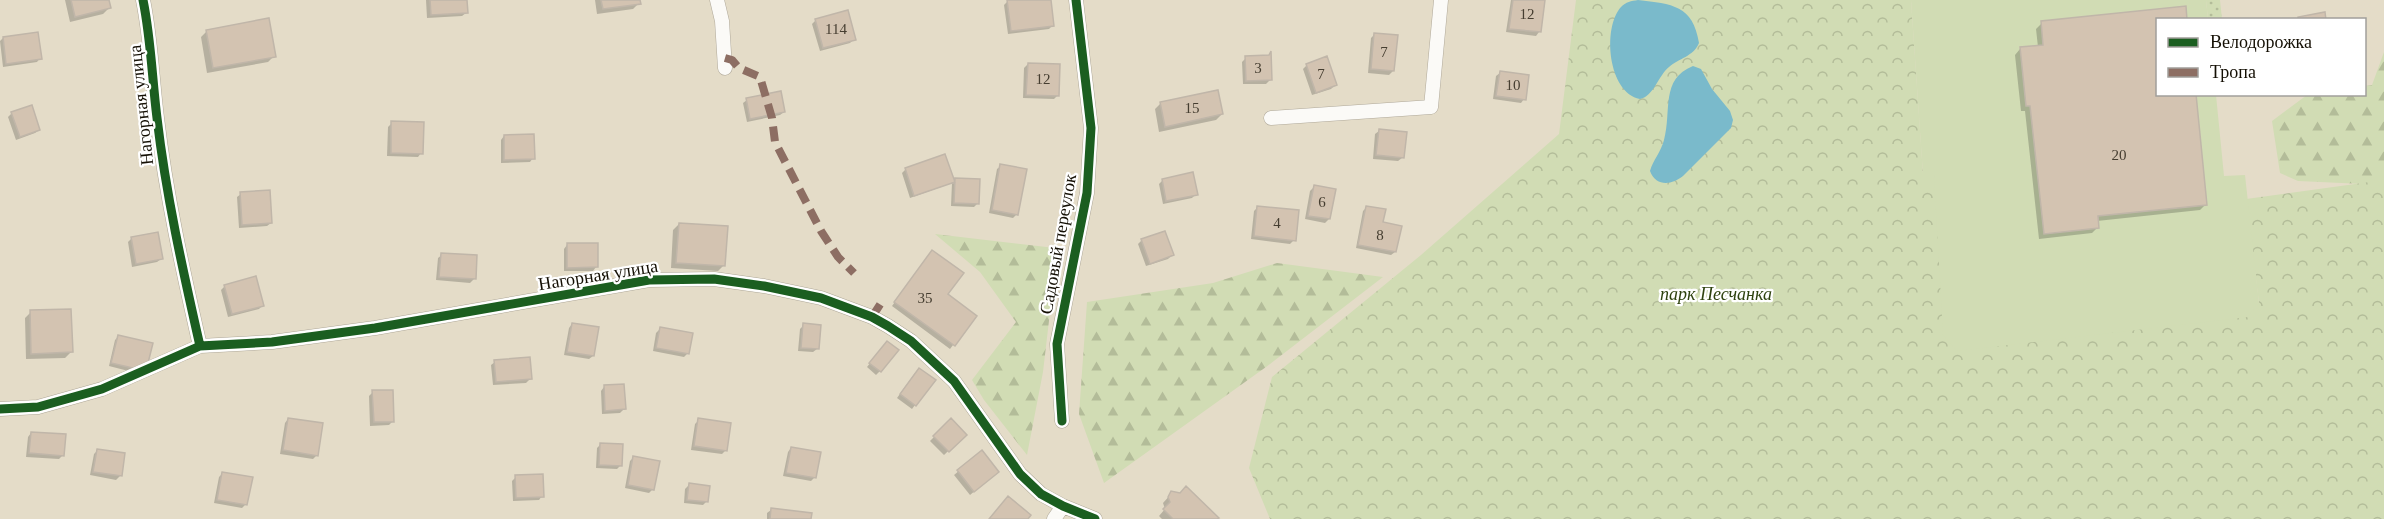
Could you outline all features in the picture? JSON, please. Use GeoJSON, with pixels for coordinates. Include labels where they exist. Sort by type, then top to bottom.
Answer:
{"type":"FeatureCollection","features":[{"type":"Feature","properties":{"kind":"street","name":"Нагорная улица"},"geometry":{"type":"LineString","coordinates":[[143,0],[148,27],[156,117],[174,230],[200,346]]}},
{"type":"Feature","properties":{"kind":"street"},"geometry":{"type":"LineString","coordinates":[[717,0],[722,21],[725,68]]}},
{"type":"Feature","properties":{"kind":"street","name":"Садовый переулок"},"geometry":{"type":"LineString","coordinates":[[1062,421],[1057,344],[1087,193],[1091,128],[1076,0]]}},
{"type":"Feature","properties":{"kind":"street"},"geometry":{"type":"LineString","coordinates":[[1271,118],[1431,107],[1441,0]]}},
{"type":"Feature","properties":{"kind":"street","name":"Нагорная улица"},"geometry":{"type":"LineString","coordinates":[[0,410],[38,407],[102,389],[200,346],[273,342],[375,328],[649,280],[714,279],[764,286],[821,298],[872,317],[911,341],[954,381],[1020,474],[1041,494],[1062,506],[1095,519]]}},
{"type":"Feature","properties":{"kind":"street"},"geometry":{"type":"LineString","coordinates":[[1054,519],[1062,506]]}},
{"type":"Feature","properties":{"kind":"green space","name":"парк Песчанка"},"geometry":{"type":"Polygon","coordinates":[[[1576,0],[1911,0],[1923,174],[1934,175],[2259,303],[2246,199],[2384,180],[2384,519],[1270,519],[1249,468],[1272,377],[1421,255],[1559,134],[1576,0]]]}},
{"type":"Feature","properties":{"kind":"green space"},"geometry":{"type":"Polygon","coordinates":[[[1911,0],[2206,0],[2208,18],[2156,18],[2156,96],[2216,96],[2224,176],[2245,175],[2259,303],[2248,317],[1957,351],[1943,335],[1934,175],[1923,175],[1911,0]]]}},
{"type":"Feature","properties":{"kind":"green space"},"geometry":{"type":"Polygon","coordinates":[[[2206,0],[2220,0],[2222,18],[2208,18],[2206,0]]]}},
{"type":"Feature","properties":{"kind":"green space"},"geometry":{"type":"Polygon","coordinates":[[[2384,52],[2384,189],[2363,184],[2298,181],[2280,173],[2272,121],[2306,96],[2366,96],[2366,86],[2372,85],[2384,52]]]}},
{"type":"Feature","properties":{"kind":"green space"},"geometry":{"type":"Polygon","coordinates":[[[935,234],[1064,249],[1052,295],[1043,372],[1027,455],[984,400],[972,380],[1016,322],[980,272],[935,234]]]}},
{"type":"Feature","properties":{"kind":"green space"},"geometry":{"type":"Polygon","coordinates":[[[1277,263],[1383,277],[1266,367],[1104,483],[1079,414],[1087,302],[1213,283],[1277,263]]]}},
{"type":"Feature","properties":{"kind":"water"},"geometry":{"type":"Polygon","coordinates":[[[1638,0],[1671,5],[1679,9],[1692,21],[1699,43],[1690,54],[1669,67],[1649,94],[1640,99],[1629,94],[1621,85],[1611,59],[1610,44],[1611,29],[1621,7],[1638,0]]]}},
{"type":"Feature","properties":{"kind":"water"},"geometry":{"type":"Polygon","coordinates":[[[1693,66],[1701,69],[1712,89],[1730,111],[1733,120],[1731,128],[1683,176],[1669,183],[1660,182],[1650,171],[1664,140],[1671,87],[1683,72],[1693,66]]]}},
{"type":"Feature","properties":{"kind":"building"},"geometry":{"type":"Polygon","coordinates":[[[71,0],[109,0],[111,8],[75,17],[71,0]]]}},
{"type":"Feature","properties":{"kind":"building"},"geometry":{"type":"Polygon","coordinates":[[[430,0],[467,0],[468,13],[431,15],[430,0]]]}},
{"type":"Feature","properties":{"kind":"building"},"geometry":{"type":"Polygon","coordinates":[[[601,0],[640,0],[641,4],[603,9],[601,0]]]}},
{"type":"Feature","properties":{"kind":"building"},"geometry":{"type":"Polygon","coordinates":[[[1007,0],[1051,0],[1054,26],[1011,31],[1007,0]]]}},
{"type":"Feature","properties":{"kind":"building"},"geometry":{"type":"Polygon","coordinates":[[[1513,0],[1545,0],[1541,32],[1509,29],[1513,0]]]}},
{"type":"Feature","properties":{"kind":"building"},"geometry":{"type":"Polygon","coordinates":[[[2186,6],[2187,18],[2156,18],[2156,96],[2196,96],[2207,205],[2098,216],[2099,228],[2044,234],[2030,106],[2026,106],[2020,47],[2043,45],[2041,21],[2186,6]]]}},
{"type":"Feature","properties":{"kind":"building"},"geometry":{"type":"Polygon","coordinates":[[[848,10],[856,40],[823,48],[815,19],[848,10]]]}},
{"type":"Feature","properties":{"kind":"building"},"geometry":{"type":"Polygon","coordinates":[[[2325,12],[2326,18],[2298,18],[2325,12]]]}},
{"type":"Feature","properties":{"kind":"building"},"geometry":{"type":"Polygon","coordinates":[[[269,18],[276,57],[213,68],[206,30],[269,18]]]}},
{"type":"Feature","properties":{"kind":"building"},"geometry":{"type":"Polygon","coordinates":[[[38,32],[42,59],[6,64],[3,37],[38,32]]]}},
{"type":"Feature","properties":{"kind":"building"},"geometry":{"type":"Polygon","coordinates":[[[1374,33],[1398,35],[1394,71],[1371,69],[1374,33]]]}},
{"type":"Feature","properties":{"kind":"building"},"geometry":{"type":"Polygon","coordinates":[[[1271,51],[1272,80],[1246,81],[1245,56],[1269,55],[1271,51]]]}},
{"type":"Feature","properties":{"kind":"building"},"geometry":{"type":"Polygon","coordinates":[[[1327,56],[1337,85],[1316,93],[1306,64],[1327,56]]]}},
{"type":"Feature","properties":{"kind":"building"},"geometry":{"type":"Polygon","coordinates":[[[1028,63],[1060,64],[1059,96],[1026,95],[1028,63]]]}},
{"type":"Feature","properties":{"kind":"building"},"geometry":{"type":"Polygon","coordinates":[[[1500,71],[1529,75],[1526,100],[1496,96],[1500,71]]]}},
{"type":"Feature","properties":{"kind":"building"},"geometry":{"type":"Polygon","coordinates":[[[1218,90],[1223,114],[1165,127],[1160,102],[1218,90]]]}},
{"type":"Feature","properties":{"kind":"building"},"geometry":{"type":"Polygon","coordinates":[[[781,91],[785,112],[750,119],[746,98],[781,91]]]}},
{"type":"Feature","properties":{"kind":"building"},"geometry":{"type":"Polygon","coordinates":[[[32,105],[40,130],[20,137],[11,112],[32,105]]]}},
{"type":"Feature","properties":{"kind":"building"},"geometry":{"type":"Polygon","coordinates":[[[391,121],[424,122],[423,154],[391,153],[391,121]]]}},
{"type":"Feature","properties":{"kind":"building"},"geometry":{"type":"Polygon","coordinates":[[[1379,129],[1407,132],[1404,158],[1376,155],[1379,129]]]}},
{"type":"Feature","properties":{"kind":"building"},"geometry":{"type":"Polygon","coordinates":[[[534,134],[535,159],[504,160],[504,135],[534,134]]]}},
{"type":"Feature","properties":{"kind":"building"},"geometry":{"type":"Polygon","coordinates":[[[945,154],[955,182],[914,196],[905,168],[945,154]]]}},
{"type":"Feature","properties":{"kind":"building"},"geometry":{"type":"Polygon","coordinates":[[[1000,164],[1027,169],[1018,215],[992,210],[1000,164]]]}},
{"type":"Feature","properties":{"kind":"building"},"geometry":{"type":"Polygon","coordinates":[[[1193,172],[1198,195],[1166,201],[1162,179],[1193,172]]]}},
{"type":"Feature","properties":{"kind":"building"},"geometry":{"type":"Polygon","coordinates":[[[955,178],[980,179],[979,204],[954,203],[955,178]]]}},
{"type":"Feature","properties":{"kind":"building"},"geometry":{"type":"Polygon","coordinates":[[[1314,185],[1336,189],[1330,219],[1308,216],[1314,185]]]}},
{"type":"Feature","properties":{"kind":"building"},"geometry":{"type":"Polygon","coordinates":[[[270,190],[272,223],[242,225],[240,192],[270,190]]]}},
{"type":"Feature","properties":{"kind":"building"},"geometry":{"type":"Polygon","coordinates":[[[1257,206],[1299,210],[1296,241],[1254,236],[1257,206]]]}},
{"type":"Feature","properties":{"kind":"building"},"geometry":{"type":"Polygon","coordinates":[[[1366,206],[1386,209],[1383,222],[1402,226],[1396,252],[1358,245],[1366,206]]]}},
{"type":"Feature","properties":{"kind":"building"},"geometry":{"type":"Polygon","coordinates":[[[679,223],[728,226],[725,266],[676,263],[679,223]]]}},
{"type":"Feature","properties":{"kind":"building"},"geometry":{"type":"Polygon","coordinates":[[[1165,231],[1174,255],[1150,264],[1141,239],[1165,231]]]}},
{"type":"Feature","properties":{"kind":"building"},"geometry":{"type":"Polygon","coordinates":[[[158,232],[163,259],[136,264],[131,237],[158,232]]]}},
{"type":"Feature","properties":{"kind":"building"},"geometry":{"type":"Polygon","coordinates":[[[567,243],[598,243],[598,267],[567,268],[567,243]]]}},
{"type":"Feature","properties":{"kind":"building"},"geometry":{"type":"Polygon","coordinates":[[[932,250],[964,273],[948,294],[977,316],[955,346],[894,302],[932,250]]]}},
{"type":"Feature","properties":{"kind":"building"},"geometry":{"type":"Polygon","coordinates":[[[441,253],[477,255],[476,279],[439,277],[441,253]]]}},
{"type":"Feature","properties":{"kind":"building"},"geometry":{"type":"Polygon","coordinates":[[[256,276],[264,306],[232,314],[224,285],[256,276]]]}},
{"type":"Feature","properties":{"kind":"building"},"geometry":{"type":"Polygon","coordinates":[[[71,309],[73,352],[31,354],[30,310],[71,309]]]}},
{"type":"Feature","properties":{"kind":"building"},"geometry":{"type":"Polygon","coordinates":[[[572,323],[599,327],[594,356],[567,352],[572,323]]]}},
{"type":"Feature","properties":{"kind":"building"},"geometry":{"type":"Polygon","coordinates":[[[803,323],[821,325],[819,349],[801,348],[803,323]]]}},
{"type":"Feature","properties":{"kind":"building"},"geometry":{"type":"Polygon","coordinates":[[[660,327],[693,333],[689,354],[656,348],[660,327]]]}},
{"type":"Feature","properties":{"kind":"building"},"geometry":{"type":"Polygon","coordinates":[[[118,335],[153,343],[146,371],[111,363],[118,335]]]}},
{"type":"Feature","properties":{"kind":"building"},"geometry":{"type":"Polygon","coordinates":[[[887,341],[899,350],[881,372],[869,363],[887,341]]]}},
{"type":"Feature","properties":{"kind":"building"},"geometry":{"type":"Polygon","coordinates":[[[530,357],[532,379],[496,382],[494,360],[530,357]]]}},
{"type":"Feature","properties":{"kind":"building"},"geometry":{"type":"Polygon","coordinates":[[[919,368],[936,380],[916,406],[900,394],[919,368]]]}},
{"type":"Feature","properties":{"kind":"building"},"geometry":{"type":"Polygon","coordinates":[[[624,384],[626,409],[605,411],[604,385],[624,384]]]}},
{"type":"Feature","properties":{"kind":"building"},"geometry":{"type":"Polygon","coordinates":[[[372,390],[393,390],[394,422],[374,422],[372,390]]]}},
{"type":"Feature","properties":{"kind":"building"},"geometry":{"type":"Polygon","coordinates":[[[288,418],[323,423],[318,456],[283,450],[288,418]]]}},
{"type":"Feature","properties":{"kind":"building"},"geometry":{"type":"Polygon","coordinates":[[[698,418],[731,423],[727,451],[694,446],[698,418]]]}},
{"type":"Feature","properties":{"kind":"building"},"geometry":{"type":"Polygon","coordinates":[[[951,418],[967,435],[949,452],[933,436],[951,418]]]}},
{"type":"Feature","properties":{"kind":"building"},"geometry":{"type":"Polygon","coordinates":[[[31,432],[66,434],[64,456],[29,453],[31,432]]]}},
{"type":"Feature","properties":{"kind":"building"},"geometry":{"type":"Polygon","coordinates":[[[600,443],[623,444],[622,466],[599,465],[600,443]]]}},
{"type":"Feature","properties":{"kind":"building"},"geometry":{"type":"Polygon","coordinates":[[[791,447],[821,452],[816,478],[786,473],[791,447]]]}},
{"type":"Feature","properties":{"kind":"building"},"geometry":{"type":"Polygon","coordinates":[[[97,449],[125,453],[122,476],[93,472],[97,449]]]}},
{"type":"Feature","properties":{"kind":"building"},"geometry":{"type":"Polygon","coordinates":[[[982,450],[999,472],[974,492],[957,470],[982,450]]]}},
{"type":"Feature","properties":{"kind":"building"},"geometry":{"type":"Polygon","coordinates":[[[633,456],[660,461],[654,490],[628,485],[633,456]]]}},
{"type":"Feature","properties":{"kind":"building"},"geometry":{"type":"Polygon","coordinates":[[[222,472],[253,477],[247,505],[217,500],[222,472]]]}},
{"type":"Feature","properties":{"kind":"building"},"geometry":{"type":"Polygon","coordinates":[[[543,474],[544,497],[516,498],[515,475],[543,474]]]}},
{"type":"Feature","properties":{"kind":"building"},"geometry":{"type":"Polygon","coordinates":[[[689,483],[710,486],[708,502],[687,500],[689,483]]]}},
{"type":"Feature","properties":{"kind":"building"},"geometry":{"type":"Polygon","coordinates":[[[1186,486],[1219,518],[1173,519],[1163,509],[1170,502],[1168,497],[1171,491],[1180,493],[1186,486]]]}},
{"type":"Feature","properties":{"kind":"building"},"geometry":{"type":"Polygon","coordinates":[[[1008,496],[1031,515],[1028,519],[989,519],[1008,496]]]}},
{"type":"Feature","properties":{"kind":"building"},"geometry":{"type":"Polygon","coordinates":[[[771,508],[812,513],[811,519],[770,519],[771,508]]]}},
{"type":"Feature","properties":{"kind":"marked path"},"geometry":{"type":"LineString","coordinates":[[725,58],[732,60],[739,68],[760,77],[772,118],[775,142],[821,231],[838,257],[854,273]]}},
{"type":"Feature","properties":{"kind":"marked path"},"geometry":{"type":"LineString","coordinates":[[872,317],[883,300]]}},
{"type":"Feature","properties":{"kind":"cycle path"},"geometry":{"type":"LineString","coordinates":[[143,0],[165,176],[200,346]]}},
{"type":"Feature","properties":{"kind":"cycle path"},"geometry":{"type":"LineString","coordinates":[[1062,421],[1057,344],[1087,193],[1091,128],[1076,0]]}},
{"type":"Feature","properties":{"kind":"cycle path"},"geometry":{"type":"LineString","coordinates":[[0,409],[38,407],[102,389],[200,346],[272,342],[375,328],[649,280],[714,279],[764,286],[821,298],[872,317],[888,326],[911,341],[954,381],[1020,474],[1041,494],[1095,519]]}}]}
